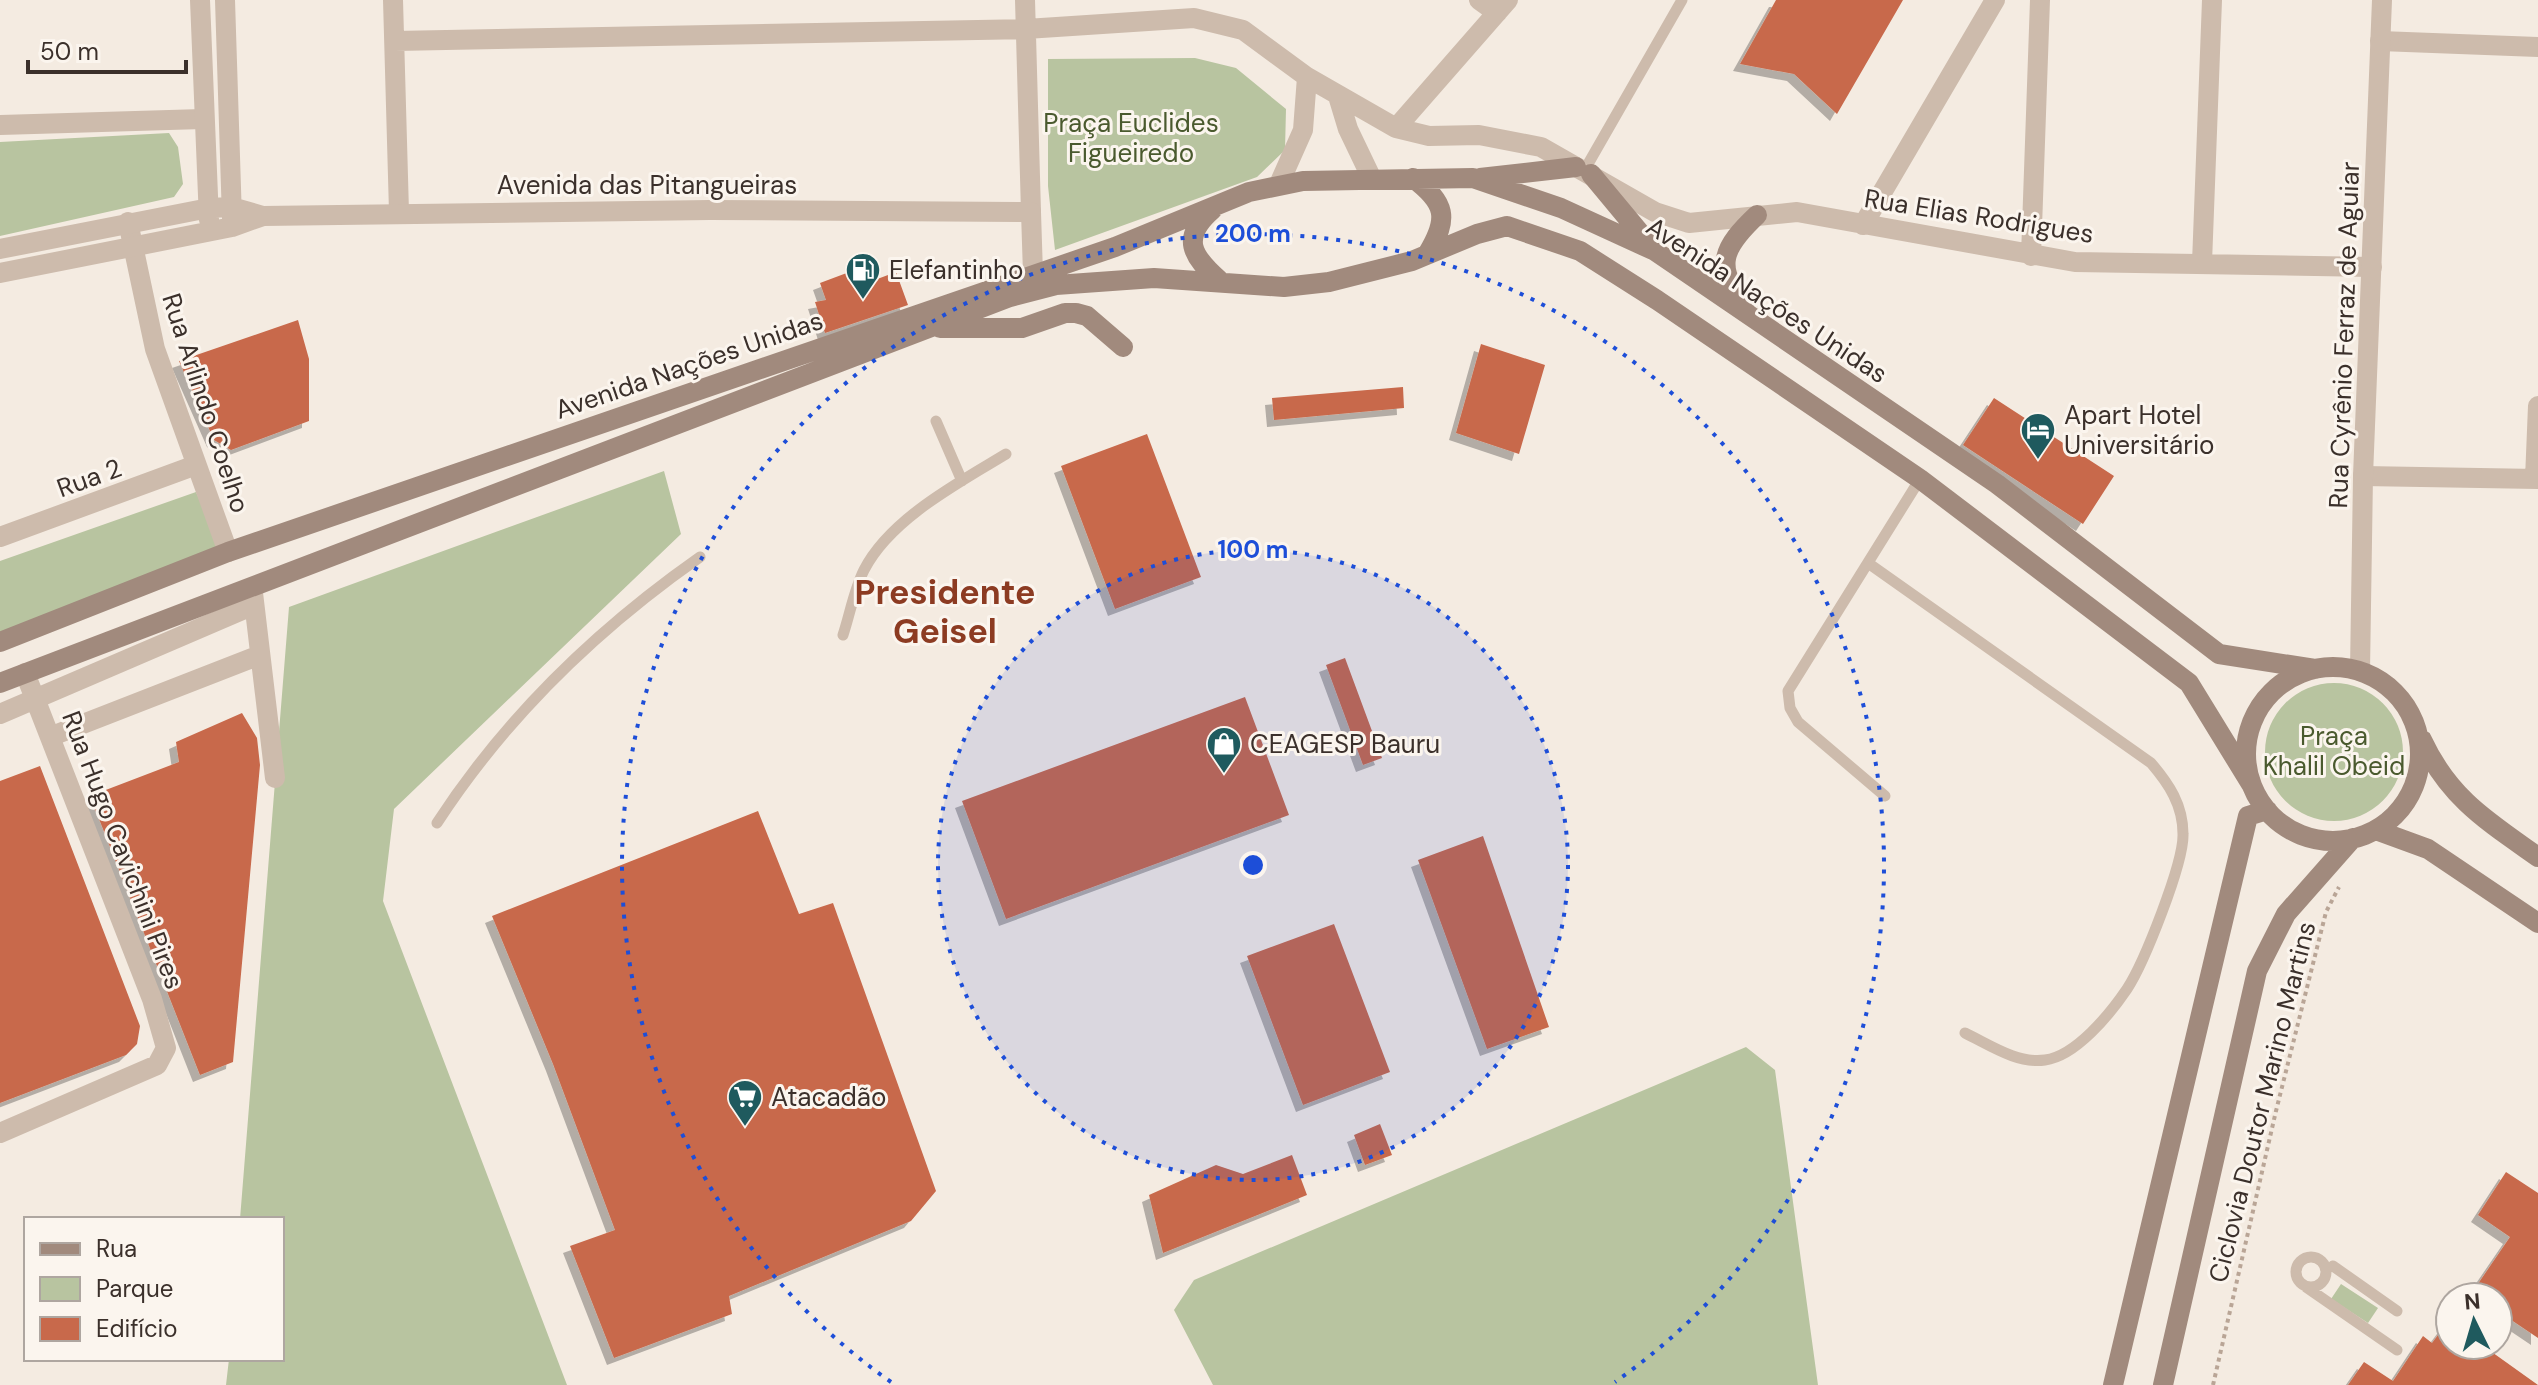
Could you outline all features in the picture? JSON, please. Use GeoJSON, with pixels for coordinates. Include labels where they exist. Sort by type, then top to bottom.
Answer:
{"type":"FeatureCollection","features":[{"type":"Feature","properties":{"kind":"main road"},"geometry":{"type":"LineString","coordinates":[[1473,178],[1584,171],[1655,251]]}},
{"type":"Feature","properties":{"kind":"main road","name":"Avenida Nações Unidas"},"geometry":{"type":"LineString","coordinates":[[0,642],[228,552],[1115,247],[1249,192],[1279,184],[1371,177],[1473,178],[1561,208],[1655,251],[1997,484],[2219,654],[2315,669],[2338,667],[2360,671],[2395,693],[2434,767],[2450,789],[2469,808],[2538,857]]}},
{"type":"Feature","properties":{"kind":"main road"},"geometry":{"type":"LineString","coordinates":[[1413,178],[1434,194],[1443,212],[1439,234],[1428,253]]}},
{"type":"Feature","properties":{"kind":"main road"},"geometry":{"type":"LineString","coordinates":[[1219,280],[1196,259],[1195,227],[1210,211],[1249,192]]}},
{"type":"Feature","properties":{"kind":"main road"},"geometry":{"type":"LineString","coordinates":[[1757,215],[1733,237],[1724,262],[1729,285],[1770,330]]}},
{"type":"Feature","properties":{"kind":"main road","name":"Avenida Nações Unidas"},"geometry":{"type":"LineString","coordinates":[[0,683],[253,595],[1010,297],[1056,285],[1154,278],[1219,280],[1240,286],[1284,287],[1329,282],[1385,269],[1507,226],[1580,251],[1657,300],[1920,479],[2189,683],[2267,810],[2285,826],[2306,836],[2330,841],[2353,838],[2376,830],[2395,814],[2411,794],[2420,761],[2416,728]]}},
{"type":"Feature","properties":{"kind":"main road"},"geometry":{"type":"LineString","coordinates":[[928,328],[1022,328],[1065,313],[1076,313],[1087,316],[1123,347]]}},
{"type":"Feature","properties":{"kind":"main road","name":"Avenida Nações Unidas"},"geometry":{"type":"LineString","coordinates":[[2251,784],[2246,763],[2252,721],[2277,687],[2315,669]]}},
{"type":"Feature","properties":{"kind":"main road"},"geometry":{"type":"LineString","coordinates":[[2113,1385],[2248,816],[2267,810]]}},
{"type":"Feature","properties":{"kind":"main road"},"geometry":{"type":"LineString","coordinates":[[2376,830],[2428,849],[2538,923]]}},
{"type":"Feature","properties":{"kind":"main road"},"geometry":{"type":"LineString","coordinates":[[2163,1385],[2257,971],[2286,914],[2353,838]]}},
{"type":"Feature","properties":{"kind":"street"},"geometry":{"type":"LineString","coordinates":[[200,0],[210,231]]}},
{"type":"Feature","properties":{"kind":"street"},"geometry":{"type":"LineString","coordinates":[[225,0],[232,217]]}},
{"type":"Feature","properties":{"kind":"street"},"geometry":{"type":"LineString","coordinates":[[393,0],[399,212]]}},
{"type":"Feature","properties":{"kind":"street"},"geometry":{"type":"LineString","coordinates":[[1025,0],[1033,274]]}},
{"type":"Feature","properties":{"kind":"street"},"geometry":{"type":"LineString","coordinates":[[1396,128],[1503,7],[1479,0]]}},
{"type":"Feature","properties":{"kind":"street"},"geometry":{"type":"LineString","coordinates":[[1863,225],[1995,0]]}},
{"type":"Feature","properties":{"kind":"street"},"geometry":{"type":"LineString","coordinates":[[2031,256],[2040,0]]}},
{"type":"Feature","properties":{"kind":"street"},"geometry":{"type":"LineString","coordinates":[[2202,263],[2212,0]]}},
{"type":"Feature","properties":{"kind":"street","name":"Rua Cyrênio Ferraz de Aguiar"},"geometry":{"type":"LineString","coordinates":[[2360,671],[2363,476],[2382,0]]}},
{"type":"Feature","properties":{"kind":"street","name":"Rua Elias Rodrigues"},"geometry":{"type":"LineString","coordinates":[[395,41],[1026,29],[1194,9],[1243,30],[1307,77],[1396,128],[1429,136],[1479,135],[1541,147],[1655,212],[1689,223],[1797,212],[2075,262],[2372,267]]}},
{"type":"Feature","properties":{"kind":"street"},"geometry":{"type":"LineString","coordinates":[[2380,41],[2538,47]]}},
{"type":"Feature","properties":{"kind":"street"},"geometry":{"type":"LineString","coordinates":[[1279,184],[1303,130],[1307,77]]}},
{"type":"Feature","properties":{"kind":"street"},"geometry":{"type":"LineString","coordinates":[[1338,96],[1348,129],[1371,177]]}},
{"type":"Feature","properties":{"kind":"street"},"geometry":{"type":"LineString","coordinates":[[0,125],[203,119]]}},
{"type":"Feature","properties":{"kind":"street","name":"Avenida das Pitangueiras"},"geometry":{"type":"LineString","coordinates":[[0,249],[209,208],[232,217],[399,212],[1031,212]]}},
{"type":"Feature","properties":{"kind":"street","name":"Avenida das Pitangueiras"},"geometry":{"type":"LineString","coordinates":[[0,273],[131,244],[210,231],[232,217]]}},
{"type":"Feature","properties":{"kind":"street","name":"Rua Arlindo Coelho"},"geometry":{"type":"LineString","coordinates":[[128,222],[155,349],[228,552]]}},
{"type":"Feature","properties":{"kind":"street"},"geometry":{"type":"LineString","coordinates":[[2363,476],[2537,479],[2538,406]]}},
{"type":"Feature","properties":{"kind":"street","name":"Rua 2"},"geometry":{"type":"LineString","coordinates":[[0,537],[196,465]]}},
{"type":"Feature","properties":{"kind":"street"},"geometry":{"type":"LineString","coordinates":[[0,714],[253,595],[275,778]]}},
{"type":"Feature","properties":{"kind":"street"},"geometry":{"type":"LineString","coordinates":[[52,736],[260,655]]}},
{"type":"Feature","properties":{"kind":"street","name":"Rua Hugo Cavichini Pires"},"geometry":{"type":"LineString","coordinates":[[0,1133],[157,1065],[166,1048],[152,999],[38,698],[25,673]]}},
{"type":"Feature","properties":{"kind":"lane"},"geometry":{"type":"LineString","coordinates":[[1584,171],[1682,0]]}},
{"type":"Feature","properties":{"kind":"lane"},"geometry":{"type":"LineString","coordinates":[[936,421],[962,481]]}},
{"type":"Feature","properties":{"kind":"lane"},"geometry":{"type":"LineString","coordinates":[[843,635],[864,570],[886,540],[936,496],[1006,454]]}},
{"type":"Feature","properties":{"kind":"lane"},"geometry":{"type":"LineString","coordinates":[[1885,796],[1798,722],[1790,708],[1788,691],[1920,479]]}},
{"type":"Feature","properties":{"kind":"lane"},"geometry":{"type":"LineString","coordinates":[[437,823],[471,772],[541,690],[613,622],[700,557]]}},
{"type":"Feature","properties":{"kind":"lane"},"geometry":{"type":"LineString","coordinates":[[1868,563],[2151,763],[2168,783],[2181,810],[2183,836],[2179,868],[2128,987],[2105,1015],[2067,1053],[2048,1060],[2026,1061],[1965,1033]]}},
{"type":"Feature","properties":{"kind":"lane"},"geometry":{"type":"LineString","coordinates":[[2333,1266],[2397,1311]]}},
{"type":"Feature","properties":{"kind":"lane"},"geometry":{"type":"LineString","coordinates":[[2306,1287],[2397,1350]]}},
{"type":"Feature","properties":{"kind":"path","name":"Ciclovia Doutor Marino Martins"},"geometry":{"type":"LineString","coordinates":[[2213,1385],[2272,1126],[2322,928],[2345,874]]}},
{"type":"Feature","properties":{"kind":"green space","name":"Praça Euclides Figueiredo"},"geometry":{"type":"Polygon","coordinates":[[[1195,58],[1236,68],[1286,109],[1285,150],[1257,177],[1055,250],[1048,186],[1048,59],[1195,58]]]}},
{"type":"Feature","properties":{"kind":"green space"},"geometry":{"type":"Polygon","coordinates":[[[169,133],[178,147],[183,184],[174,197],[0,236],[0,142],[169,133]]]}},
{"type":"Feature","properties":{"kind":"green space"},"geometry":{"type":"Polygon","coordinates":[[[664,471],[681,534],[394,809],[383,901],[567,1385],[226,1385],[229,1361],[284,1361],[284,1217],[240,1217],[289,607],[664,471]]]}},
{"type":"Feature","properties":{"kind":"green space"},"geometry":{"type":"Polygon","coordinates":[[[196,492],[221,548],[0,635],[0,561],[196,492]]]}},
{"type":"Feature","properties":{"kind":"green space","name":"Praça Khalil Obeid"},"geometry":{"type":"Polygon","coordinates":[[[2334,683],[2360,689],[2383,703],[2397,726],[2403,752],[2397,778],[2383,801],[2360,815],[2334,821],[2308,815],[2285,801],[2271,778],[2265,752],[2271,726],[2285,703],[2308,689],[2334,683]]]}},
{"type":"Feature","properties":{"kind":"green space"},"geometry":{"type":"Polygon","coordinates":[[[1746,1047],[1775,1070],[1818,1385],[1213,1385],[1174,1310],[1194,1280],[1746,1047]]]}},
{"type":"Feature","properties":{"kind":"green space"},"geometry":{"type":"Polygon","coordinates":[[[2341,1284],[2378,1308],[2368,1323],[2331,1299],[2341,1284]]]}},
{"type":"Feature","properties":{"kind":"building"},"geometry":{"type":"Polygon","coordinates":[[[1776,0],[1903,0],[1837,114],[1794,74],[1740,64],[1776,0]]]}},
{"type":"Feature","properties":{"kind":"building","name":"Elefantinho"},"geometry":{"type":"Polygon","coordinates":[[[860,268],[864,284],[896,272],[908,305],[825,333],[815,302],[826,300],[820,283],[860,268]]]}},
{"type":"Feature","properties":{"kind":"building"},"geometry":{"type":"Polygon","coordinates":[[[298,320],[309,359],[309,421],[231,450],[214,440],[179,361],[298,320]]]}},
{"type":"Feature","properties":{"kind":"building"},"geometry":{"type":"Polygon","coordinates":[[[1481,344],[1545,365],[1519,454],[1456,433],[1481,344]]]}},
{"type":"Feature","properties":{"kind":"building"},"geometry":{"type":"Polygon","coordinates":[[[1403,387],[1404,408],[1274,420],[1272,398],[1403,387]]]}},
{"type":"Feature","properties":{"kind":"building","name":"Apart Hotel Universitário"},"geometry":{"type":"Polygon","coordinates":[[[1994,398],[2114,476],[2083,524],[1963,445],[1994,398]]]}},
{"type":"Feature","properties":{"kind":"building"},"geometry":{"type":"Polygon","coordinates":[[[1147,434],[1201,577],[1115,609],[1061,466],[1147,434]]]}},
{"type":"Feature","properties":{"kind":"building"},"geometry":{"type":"Polygon","coordinates":[[[1345,658],[1382,758],[1363,765],[1326,665],[1345,658]]]}},
{"type":"Feature","properties":{"kind":"building"},"geometry":{"type":"Polygon","coordinates":[[[1245,697],[1289,815],[1006,919],[962,801],[1245,697]]]}},
{"type":"Feature","properties":{"kind":"building"},"geometry":{"type":"Polygon","coordinates":[[[242,713],[257,738],[260,765],[233,1062],[200,1075],[90,796],[179,762],[176,742],[242,713]]]}},
{"type":"Feature","properties":{"kind":"building"},"geometry":{"type":"Polygon","coordinates":[[[40,766],[140,1026],[137,1044],[126,1055],[0,1103],[0,781],[40,766]]]}},
{"type":"Feature","properties":{"kind":"building","name":"Atacadão"},"geometry":{"type":"Polygon","coordinates":[[[758,811],[799,914],[833,903],[936,1191],[911,1221],[729,1296],[732,1314],[614,1358],[570,1246],[615,1230],[553,1064],[492,916],[758,811]]]}},
{"type":"Feature","properties":{"kind":"building"},"geometry":{"type":"Polygon","coordinates":[[[1483,836],[1549,1027],[1487,1049],[1418,860],[1483,836]]]}},
{"type":"Feature","properties":{"kind":"building"},"geometry":{"type":"Polygon","coordinates":[[[1334,924],[1390,1072],[1303,1105],[1247,956],[1334,924]]]}},
{"type":"Feature","properties":{"kind":"building"},"geometry":{"type":"Polygon","coordinates":[[[1380,1124],[1392,1155],[1365,1165],[1354,1135],[1380,1124]]]}},
{"type":"Feature","properties":{"kind":"building"},"geometry":{"type":"Polygon","coordinates":[[[1292,1155],[1307,1195],[1163,1253],[1149,1195],[1216,1165],[1243,1174],[1292,1155]]]}},
{"type":"Feature","properties":{"kind":"building"},"geometry":{"type":"Polygon","coordinates":[[[2506,1172],[2538,1193],[2538,1338],[2514,1322],[2514,1281],[2480,1281],[2510,1237],[2478,1215],[2506,1172]]]}},
{"type":"Feature","properties":{"kind":"building"},"geometry":{"type":"Polygon","coordinates":[[[2423,1336],[2432,1343],[2434,1340],[2434,1361],[2504,1361],[2538,1385],[2348,1385],[2364,1362],[2393,1381],[2423,1336]]]}},
{"type":"Feature","properties":{"kind":"place","name":"Elefantinho"},"geometry":{"type":"Point","coordinates":[863,301]}},
{"type":"Feature","properties":{"kind":"place","name":"Apart Hotel Universitário"},"geometry":{"type":"Point","coordinates":[2038,461]}},
{"type":"Feature","properties":{"kind":"place","name":"CEAGESP Bauru"},"geometry":{"type":"Point","coordinates":[1224,775]}},
{"type":"Feature","properties":{"kind":"place","name":"Atacadão"},"geometry":{"type":"Point","coordinates":[745,1128]}},
{"type":"Feature","properties":{"kind":"district","name":"Presidente Geisel"},"geometry":{"type":"Point","coordinates":[945,612]}}]}
